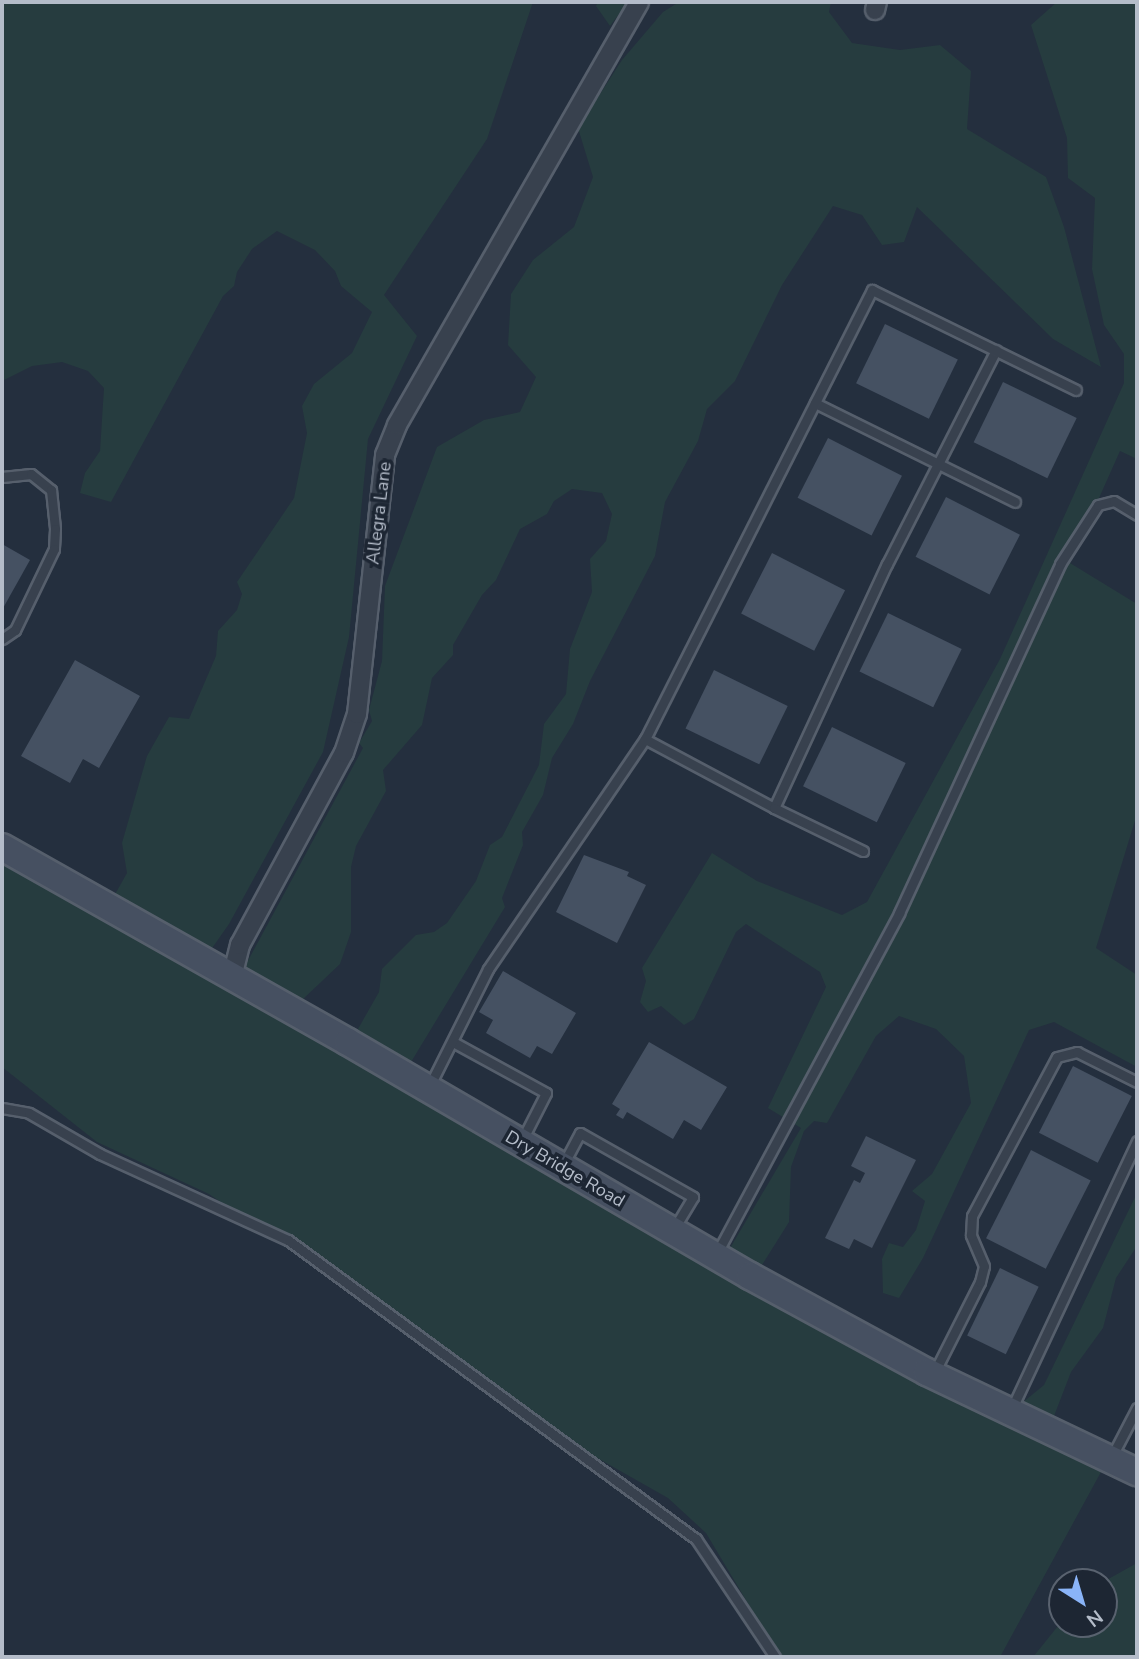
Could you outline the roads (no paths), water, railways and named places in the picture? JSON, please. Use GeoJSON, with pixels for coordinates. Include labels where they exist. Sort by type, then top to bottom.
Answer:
{"type":"FeatureCollection","features":[{"type":"Feature","properties":{"kind":"street","name":"Allegra Lane"},"geometry":{"type":"LineString","coordinates":[[232,977],[240,945],[344,753],[357,715],[385,455],[397,425],[639,2]]}},
{"type":"Feature","properties":{"kind":"street","name":"Dry Bridge Road"},"geometry":{"type":"LineString","coordinates":[[2,847],[715,1256],[933,1375],[1010,1413],[1111,1457],[1137,1472]]}},
{"type":"Feature","properties":{"kind":"lane"},"geometry":{"type":"LineString","coordinates":[[428,1089],[488,969],[645,739],[873,290],[1076,390]]}},
{"type":"Feature","properties":{"kind":"lane"},"geometry":{"type":"LineString","coordinates":[[774,808],[938,464],[996,351]]}},
{"type":"Feature","properties":{"kind":"lane"},"geometry":{"type":"LineString","coordinates":[[815,403],[1015,502]]}},
{"type":"Feature","properties":{"kind":"lane"},"geometry":{"type":"LineString","coordinates":[[2,477],[31,474],[51,490],[55,529],[49,561],[15,630],[2,639]]}},
{"type":"Feature","properties":{"kind":"lane"},"geometry":{"type":"LineString","coordinates":[[715,1256],[899,914],[1060,564],[1098,505],[1114,501],[1137,515]]}},
{"type":"Feature","properties":{"kind":"lane"},"geometry":{"type":"LineString","coordinates":[[645,739],[774,808],[863,851]]}},
{"type":"Feature","properties":{"kind":"lane"},"geometry":{"type":"LineString","coordinates":[[453,1042],[546,1093],[521,1143]]}},
{"type":"Feature","properties":{"kind":"lane"},"geometry":{"type":"LineString","coordinates":[[933,1375],[980,1282],[984,1266],[971,1235],[972,1216],[1057,1057],[1077,1052],[1137,1082]]}},
{"type":"Feature","properties":{"kind":"lane"},"geometry":{"type":"LineString","coordinates":[[2,1108],[29,1113],[100,1154],[288,1240],[696,1539],[775,1657]]}},
{"type":"Feature","properties":{"kind":"lane"},"geometry":{"type":"LineString","coordinates":[[561,1167],[580,1133],[693,1197],[673,1232]]}},
{"type":"Feature","properties":{"kind":"lane"},"geometry":{"type":"LineString","coordinates":[[1010,1413],[1137,1141]]}},
{"type":"Feature","properties":{"kind":"lane"},"geometry":{"type":"LineString","coordinates":[[1111,1457],[1135,1411]]}}]}
